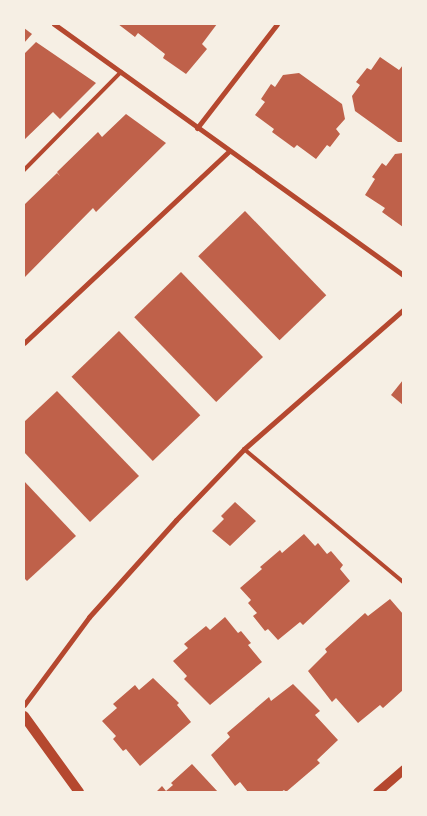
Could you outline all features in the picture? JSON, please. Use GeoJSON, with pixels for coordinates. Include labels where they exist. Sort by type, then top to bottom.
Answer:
{"type":"FeatureCollection","features":[{"type":"Feature","properties":{"kind":"main road"},"geometry":{"type":"LineString","coordinates":[[24,716],[79,792]]}},
{"type":"Feature","properties":{"kind":"street"},"geometry":{"type":"LineString","coordinates":[[54,24],[403,274]]}},
{"type":"Feature","properties":{"kind":"street"},"geometry":{"type":"LineString","coordinates":[[197,128],[277,24]]}},
{"type":"Feature","properties":{"kind":"street"},"geometry":{"type":"LineString","coordinates":[[24,344],[229,151]]}},
{"type":"Feature","properties":{"kind":"street"},"geometry":{"type":"LineString","coordinates":[[24,705],[89,617],[176,520],[244,449],[403,310]]}},
{"type":"Feature","properties":{"kind":"street"},"geometry":{"type":"LineString","coordinates":[[377,792],[403,769]]}},
{"type":"Feature","properties":{"kind":"lane"},"geometry":{"type":"LineString","coordinates":[[24,170],[121,72]]}},
{"type":"Feature","properties":{"kind":"lane"},"geometry":{"type":"LineString","coordinates":[[244,449],[403,582]]}},
{"type":"Feature","properties":{"kind":"building"},"geometry":{"type":"Polygon","coordinates":[[[118,24],[217,24],[202,44],[207,49],[186,74],[163,58],[165,54],[138,33],[135,37],[118,24]]]}},
{"type":"Feature","properties":{"kind":"building"},"geometry":{"type":"Polygon","coordinates":[[[24,28],[32,34],[24,43],[24,28]]]}},
{"type":"Feature","properties":{"kind":"building"},"geometry":{"type":"Polygon","coordinates":[[[36,42],[96,83],[60,119],[53,112],[24,140],[24,54],[36,42]]]}},
{"type":"Feature","properties":{"kind":"building"},"geometry":{"type":"Polygon","coordinates":[[[380,57],[399,70],[403,65],[403,142],[398,142],[355,111],[352,96],[360,85],[356,82],[367,68],[371,70],[380,57]]]}},
{"type":"Feature","properties":{"kind":"building"},"geometry":{"type":"Polygon","coordinates":[[[299,73],[342,104],[345,119],[336,129],[340,134],[330,147],[327,145],[316,159],[297,145],[294,148],[272,132],[274,129],[255,115],[265,102],[261,99],[271,84],[275,87],[283,75],[299,73]]]}},
{"type":"Feature","properties":{"kind":"building"},"geometry":{"type":"Polygon","coordinates":[[[126,114],[166,143],[96,212],[93,208],[24,278],[24,205],[57,173],[60,176],[57,172],[98,132],[102,137],[126,114]]]}},
{"type":"Feature","properties":{"kind":"building"},"geometry":{"type":"Polygon","coordinates":[[[403,153],[403,227],[382,212],[385,208],[365,195],[375,179],[372,177],[382,163],[386,166],[395,154],[403,153]]]}},
{"type":"Feature","properties":{"kind":"building"},"geometry":{"type":"Polygon","coordinates":[[[245,211],[326,295],[280,340],[198,256],[245,211]]]}},
{"type":"Feature","properties":{"kind":"building"},"geometry":{"type":"Polygon","coordinates":[[[181,272],[263,357],[216,402],[134,317],[181,272]]]}},
{"type":"Feature","properties":{"kind":"building"},"geometry":{"type":"Polygon","coordinates":[[[119,331],[200,415],[153,461],[72,377],[119,331]]]}},
{"type":"Feature","properties":{"kind":"building"},"geometry":{"type":"Polygon","coordinates":[[[403,380],[403,405],[391,395],[403,380]]]}},
{"type":"Feature","properties":{"kind":"building"},"geometry":{"type":"Polygon","coordinates":[[[57,391],[139,476],[90,522],[24,452],[24,422],[57,391]]]}},
{"type":"Feature","properties":{"kind":"building"},"geometry":{"type":"Polygon","coordinates":[[[24,481],[76,536],[27,581],[24,578],[24,481]]]}},
{"type":"Feature","properties":{"kind":"building"},"geometry":{"type":"Polygon","coordinates":[[[235,502],[256,521],[230,546],[212,531],[224,519],[221,516],[235,502]]]}},
{"type":"Feature","properties":{"kind":"building"},"geometry":{"type":"Polygon","coordinates":[[[304,534],[315,546],[318,543],[327,554],[331,551],[343,565],[340,569],[350,581],[303,625],[300,622],[278,640],[268,629],[265,631],[253,616],[257,613],[248,603],[251,600],[240,588],[280,550],[282,553],[304,534]]]}},
{"type":"Feature","properties":{"kind":"building"},"geometry":{"type":"Polygon","coordinates":[[[390,599],[403,614],[403,690],[383,708],[380,705],[358,723],[336,698],[332,702],[308,671],[327,652],[325,649],[365,613],[368,616],[390,599]]]}},
{"type":"Feature","properties":{"kind":"building"},"geometry":{"type":"Polygon","coordinates":[[[225,617],[238,633],[241,631],[251,643],[248,645],[262,662],[210,705],[184,679],[187,676],[173,661],[188,648],[184,644],[206,626],[210,630],[225,617]]]}},
{"type":"Feature","properties":{"kind":"building"},"geometry":{"type":"Polygon","coordinates":[[[153,678],[179,703],[177,705],[191,722],[140,766],[126,749],[123,751],[113,739],[116,736],[102,721],[117,708],[113,704],[135,685],[139,690],[153,678]]]}},
{"type":"Feature","properties":{"kind":"building"},"geometry":{"type":"Polygon","coordinates":[[[293,684],[320,711],[315,715],[338,740],[317,760],[320,763],[286,792],[284,790],[281,792],[248,792],[240,782],[235,786],[211,755],[230,737],[227,733],[269,697],[271,701],[293,684]]]}},
{"type":"Feature","properties":{"kind":"building"},"geometry":{"type":"Polygon","coordinates":[[[192,764],[218,792],[156,792],[162,786],[166,791],[173,785],[171,783],[192,764]]]}}]}
